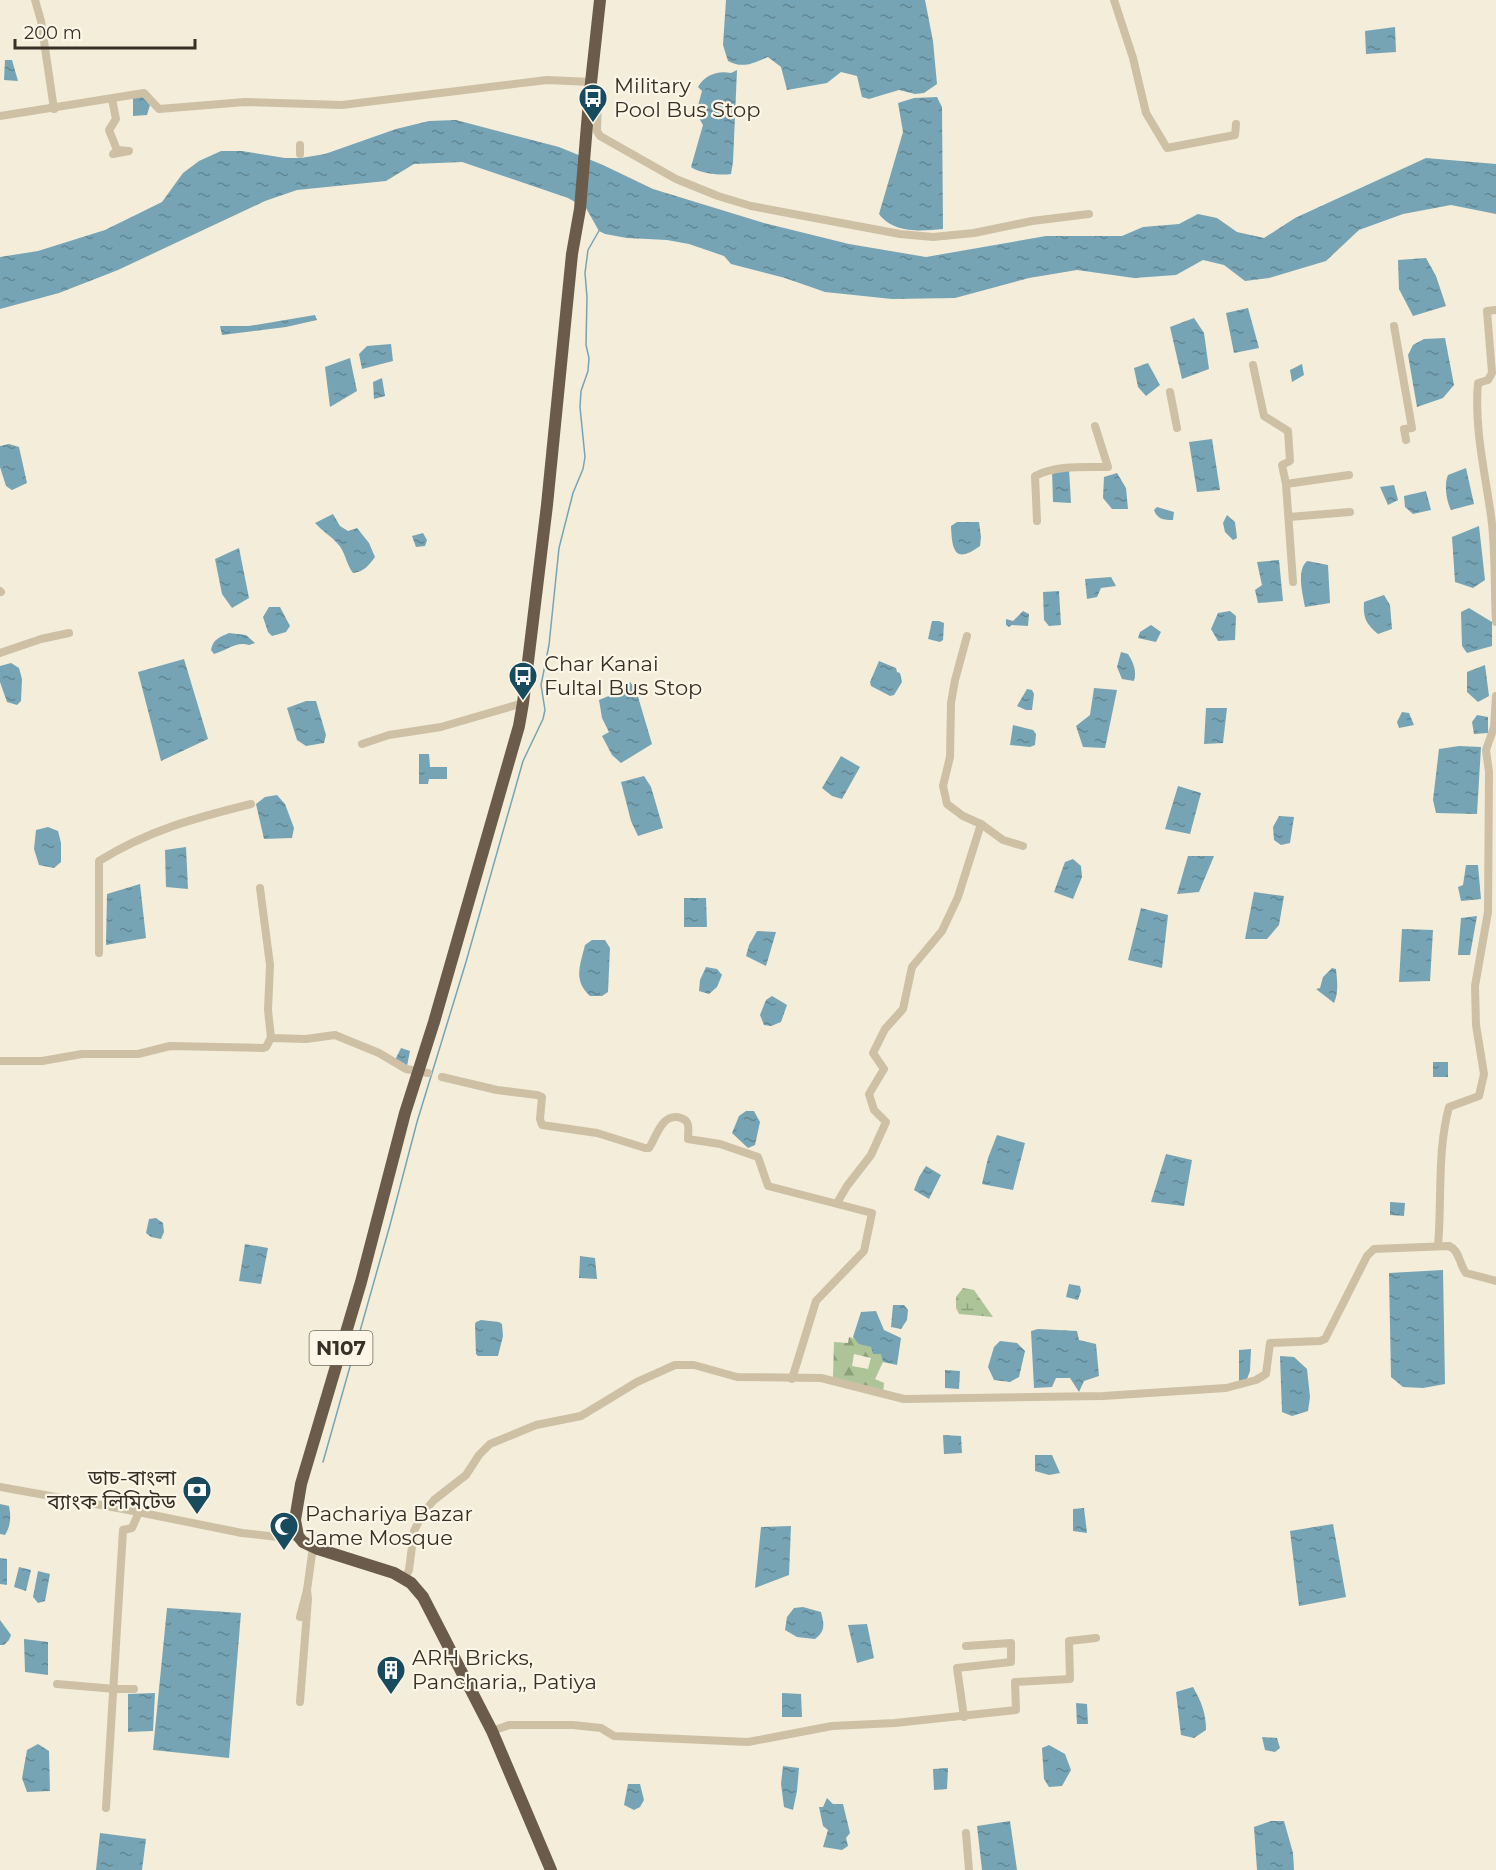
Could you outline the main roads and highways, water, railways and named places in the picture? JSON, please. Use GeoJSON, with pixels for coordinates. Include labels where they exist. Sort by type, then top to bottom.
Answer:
{"type":"FeatureCollection","features":[{"type":"Feature","properties":{"kind":"highway","name":"N107"},"geometry":{"type":"LineString","coordinates":[[551,1870],[492,1731],[433,1612],[418,1589],[405,1578],[382,1568],[303,1542],[298,1536],[295,1520],[301,1484],[361,1282],[394,1152],[423,1073],[523,704],[547,505],[572,254],[580,208],[600,0]]}},
{"type":"Feature","properties":{"kind":"water"},"geometry":{"type":"Polygon","coordinates":[[[726,0],[925,0],[933,41],[937,84],[924,93],[915,94],[899,90],[869,99],[862,97],[857,76],[841,72],[827,83],[787,90],[781,67],[768,57],[743,65],[728,61],[723,45],[726,0]]]}},
{"type":"Feature","properties":{"kind":"water"},"geometry":{"type":"Polygon","coordinates":[[[1395,27],[1396,52],[1366,54],[1365,31],[1395,27]]]}},
{"type":"Feature","properties":{"kind":"water"},"geometry":{"type":"Polygon","coordinates":[[[5,60],[12,60],[18,81],[4,80],[5,60]]]}},
{"type":"Feature","properties":{"kind":"water"},"geometry":{"type":"Polygon","coordinates":[[[737,70],[731,174],[710,174],[699,171],[691,167],[703,125],[696,113],[702,91],[698,87],[712,74],[731,73],[737,70]]]}},
{"type":"Feature","properties":{"kind":"water"},"geometry":{"type":"Polygon","coordinates":[[[142,96],[150,105],[147,115],[133,116],[133,98],[142,96]]]}},
{"type":"Feature","properties":{"kind":"water"},"geometry":{"type":"Polygon","coordinates":[[[937,97],[942,107],[943,229],[900,228],[892,225],[879,214],[903,132],[898,103],[914,98],[937,97]]]}},
{"type":"Feature","properties":{"kind":"water"},"geometry":{"type":"Polygon","coordinates":[[[456,120],[559,147],[653,189],[764,223],[849,244],[926,257],[1046,236],[1122,236],[1143,227],[1179,224],[1198,214],[1217,218],[1237,232],[1264,238],[1295,218],[1426,158],[1496,164],[1496,214],[1451,205],[1403,214],[1359,230],[1326,261],[1269,278],[1245,281],[1224,265],[1203,260],[1176,275],[1134,278],[1077,270],[1029,278],[955,298],[892,299],[825,292],[785,278],[731,264],[724,256],[689,244],[605,234],[599,231],[586,208],[568,198],[462,162],[414,164],[386,181],[297,190],[265,201],[118,270],[59,293],[0,309],[0,257],[38,251],[105,230],[162,202],[183,173],[199,161],[221,151],[242,151],[285,158],[301,158],[325,154],[396,129],[429,121],[456,120]]]}},
{"type":"Feature","properties":{"kind":"water"},"geometry":{"type":"Polygon","coordinates":[[[1426,258],[1436,276],[1446,306],[1413,316],[1399,289],[1398,260],[1426,258]]]}},
{"type":"Feature","properties":{"kind":"water"},"geometry":{"type":"Polygon","coordinates":[[[1248,308],[1259,348],[1234,353],[1226,313],[1248,308]]]}},
{"type":"Feature","properties":{"kind":"water"},"geometry":{"type":"Polygon","coordinates":[[[315,315],[317,320],[286,327],[222,335],[220,326],[249,326],[315,315]]]}},
{"type":"Feature","properties":{"kind":"water"},"geometry":{"type":"Polygon","coordinates":[[[1194,318],[1204,333],[1209,369],[1182,379],[1170,327],[1194,318]]]}},
{"type":"Feature","properties":{"kind":"water"},"geometry":{"type":"Polygon","coordinates":[[[1445,338],[1454,385],[1443,398],[1417,407],[1408,355],[1413,345],[1424,339],[1445,338]]]}},
{"type":"Feature","properties":{"kind":"water"},"geometry":{"type":"Polygon","coordinates":[[[391,344],[393,361],[362,369],[359,354],[367,346],[391,344]]]}},
{"type":"Feature","properties":{"kind":"water"},"geometry":{"type":"Polygon","coordinates":[[[350,358],[357,391],[330,407],[325,367],[350,358]]]}},
{"type":"Feature","properties":{"kind":"water"},"geometry":{"type":"Polygon","coordinates":[[[1148,363],[1160,385],[1146,396],[1138,387],[1134,368],[1148,363]]]}},
{"type":"Feature","properties":{"kind":"water"},"geometry":{"type":"Polygon","coordinates":[[[1302,364],[1304,375],[1292,382],[1290,370],[1302,364]]]}},
{"type":"Feature","properties":{"kind":"water"},"geometry":{"type":"Polygon","coordinates":[[[382,378],[385,396],[374,399],[373,382],[382,378]]]}},
{"type":"Feature","properties":{"kind":"water"},"geometry":{"type":"Polygon","coordinates":[[[1212,439],[1220,490],[1197,492],[1189,442],[1212,439]]]}},
{"type":"Feature","properties":{"kind":"water"},"geometry":{"type":"Polygon","coordinates":[[[9,444],[19,447],[27,483],[12,490],[6,486],[0,467],[0,446],[9,444]]]}},
{"type":"Feature","properties":{"kind":"water"},"geometry":{"type":"Polygon","coordinates":[[[1466,468],[1474,504],[1451,510],[1446,492],[1448,475],[1466,468]]]}},
{"type":"Feature","properties":{"kind":"water"},"geometry":{"type":"Polygon","coordinates":[[[1069,469],[1071,503],[1053,502],[1052,470],[1069,469]]]}},
{"type":"Feature","properties":{"kind":"water"},"geometry":{"type":"Polygon","coordinates":[[[1117,473],[1126,488],[1128,509],[1112,509],[1103,498],[1104,477],[1117,473]]]}},
{"type":"Feature","properties":{"kind":"water"},"geometry":{"type":"Polygon","coordinates":[[[1394,485],[1398,500],[1388,505],[1380,487],[1394,485]]]}},
{"type":"Feature","properties":{"kind":"water"},"geometry":{"type":"Polygon","coordinates":[[[1426,491],[1431,510],[1413,514],[1405,507],[1404,496],[1426,491]]]}},
{"type":"Feature","properties":{"kind":"water"},"geometry":{"type":"Polygon","coordinates":[[[1157,507],[1174,512],[1173,520],[1159,517],[1154,510],[1157,507]]]}},
{"type":"Feature","properties":{"kind":"water"},"geometry":{"type":"Polygon","coordinates":[[[333,514],[340,526],[348,531],[357,528],[369,543],[375,557],[363,570],[353,573],[340,546],[315,523],[333,514]]]}},
{"type":"Feature","properties":{"kind":"water"},"geometry":{"type":"Polygon","coordinates":[[[1227,515],[1235,522],[1237,538],[1233,540],[1225,532],[1223,523],[1227,515]]]}},
{"type":"Feature","properties":{"kind":"water"},"geometry":{"type":"Polygon","coordinates":[[[957,522],[979,522],[980,546],[965,554],[956,552],[952,542],[951,526],[957,522]]]}},
{"type":"Feature","properties":{"kind":"water"},"geometry":{"type":"Polygon","coordinates":[[[1479,526],[1485,580],[1473,588],[1455,582],[1452,537],[1479,526]]]}},
{"type":"Feature","properties":{"kind":"water"},"geometry":{"type":"Polygon","coordinates":[[[423,533],[427,540],[425,546],[416,547],[412,536],[423,533]]]}},
{"type":"Feature","properties":{"kind":"water"},"geometry":{"type":"Polygon","coordinates":[[[239,548],[249,598],[232,608],[222,594],[215,559],[239,548]]]}},
{"type":"Feature","properties":{"kind":"water"},"geometry":{"type":"Polygon","coordinates":[[[1279,560],[1283,601],[1258,603],[1255,590],[1262,585],[1257,562],[1279,560]]]}},
{"type":"Feature","properties":{"kind":"water"},"geometry":{"type":"Polygon","coordinates":[[[1307,561],[1328,565],[1330,603],[1305,607],[1301,577],[1307,561]]]}},
{"type":"Feature","properties":{"kind":"water"},"geometry":{"type":"Polygon","coordinates":[[[1111,577],[1116,586],[1101,588],[1097,597],[1087,599],[1085,579],[1111,577]]]}},
{"type":"Feature","properties":{"kind":"water"},"geometry":{"type":"Polygon","coordinates":[[[1059,591],[1061,625],[1049,626],[1044,620],[1043,592],[1059,591]]]}},
{"type":"Feature","properties":{"kind":"water"},"geometry":{"type":"Polygon","coordinates":[[[1384,595],[1390,605],[1392,629],[1378,634],[1366,620],[1364,602],[1384,595]]]}},
{"type":"Feature","properties":{"kind":"water"},"geometry":{"type":"Polygon","coordinates":[[[269,607],[280,607],[290,626],[286,632],[272,636],[268,632],[263,617],[269,607]]]}},
{"type":"Feature","properties":{"kind":"water"},"geometry":{"type":"Polygon","coordinates":[[[1469,608],[1492,622],[1492,646],[1467,653],[1462,646],[1461,612],[1469,608]]]}},
{"type":"Feature","properties":{"kind":"water"},"geometry":{"type":"Polygon","coordinates":[[[1023,611],[1029,614],[1028,626],[1012,625],[1009,627],[1006,625],[1006,619],[1013,621],[1023,611]]]}},
{"type":"Feature","properties":{"kind":"water"},"geometry":{"type":"Polygon","coordinates":[[[1230,611],[1236,616],[1235,640],[1218,641],[1211,629],[1218,613],[1230,611]]]}},
{"type":"Feature","properties":{"kind":"water"},"geometry":{"type":"Polygon","coordinates":[[[932,621],[944,623],[943,640],[940,642],[928,639],[932,621]]]}},
{"type":"Feature","properties":{"kind":"water"},"geometry":{"type":"Polygon","coordinates":[[[1151,625],[1161,632],[1156,642],[1138,638],[1140,632],[1151,625]]]}},
{"type":"Feature","properties":{"kind":"water"},"geometry":{"type":"Polygon","coordinates":[[[229,633],[246,635],[255,643],[235,645],[214,654],[211,650],[213,643],[229,633]]]}},
{"type":"Feature","properties":{"kind":"water"},"geometry":{"type":"Polygon","coordinates":[[[1121,652],[1128,654],[1133,663],[1134,681],[1122,679],[1117,667],[1121,652]]]}},
{"type":"Feature","properties":{"kind":"water"},"geometry":{"type":"Polygon","coordinates":[[[184,659],[208,739],[161,761],[138,672],[184,659]]]}},
{"type":"Feature","properties":{"kind":"water"},"geometry":{"type":"Polygon","coordinates":[[[879,661],[896,668],[900,673],[902,682],[894,695],[890,696],[871,686],[870,682],[879,661]]]}},
{"type":"Feature","properties":{"kind":"water"},"geometry":{"type":"Polygon","coordinates":[[[11,663],[19,668],[22,679],[21,701],[17,705],[7,702],[0,682],[0,666],[11,663]]]}},
{"type":"Feature","properties":{"kind":"water"},"geometry":{"type":"Polygon","coordinates":[[[1485,665],[1489,696],[1478,702],[1467,692],[1467,672],[1485,665]]]}},
{"type":"Feature","properties":{"kind":"water"},"geometry":{"type":"Polygon","coordinates":[[[630,682],[636,690],[652,744],[621,763],[612,755],[602,736],[609,732],[602,718],[599,700],[623,690],[623,685],[630,682]]]}},
{"type":"Feature","properties":{"kind":"water"},"geometry":{"type":"Polygon","coordinates":[[[1094,688],[1117,690],[1105,748],[1083,747],[1076,726],[1090,715],[1094,688]]]}},
{"type":"Feature","properties":{"kind":"water"},"geometry":{"type":"Polygon","coordinates":[[[1027,689],[1032,690],[1034,694],[1032,710],[1017,706],[1027,689]]]}},
{"type":"Feature","properties":{"kind":"water"},"geometry":{"type":"Polygon","coordinates":[[[306,701],[316,701],[326,735],[324,743],[306,746],[297,740],[287,708],[306,701]]]}},
{"type":"Feature","properties":{"kind":"water"},"geometry":{"type":"Polygon","coordinates":[[[1206,708],[1227,708],[1223,743],[1204,744],[1206,708]]]}},
{"type":"Feature","properties":{"kind":"water"},"geometry":{"type":"Polygon","coordinates":[[[1402,712],[1409,713],[1414,725],[1399,728],[1397,722],[1402,712]]]}},
{"type":"Feature","properties":{"kind":"water"},"geometry":{"type":"Polygon","coordinates":[[[1477,715],[1488,717],[1488,733],[1474,734],[1472,722],[1477,715]]]}},
{"type":"Feature","properties":{"kind":"water"},"geometry":{"type":"Polygon","coordinates":[[[1013,725],[1033,730],[1036,734],[1035,745],[1030,747],[1010,745],[1013,725]]]}},
{"type":"Feature","properties":{"kind":"water"},"geometry":{"type":"Polygon","coordinates":[[[1459,746],[1481,747],[1477,814],[1436,813],[1433,800],[1439,749],[1459,746]]]}},
{"type":"Feature","properties":{"kind":"water"},"geometry":{"type":"Polygon","coordinates":[[[419,754],[429,754],[430,767],[447,767],[447,779],[429,779],[428,784],[419,784],[419,754]]]}},
{"type":"Feature","properties":{"kind":"water"},"geometry":{"type":"Polygon","coordinates":[[[841,756],[860,767],[842,799],[832,796],[822,788],[841,756]]]}},
{"type":"Feature","properties":{"kind":"water"},"geometry":{"type":"Polygon","coordinates":[[[644,776],[651,787],[663,828],[638,836],[631,821],[621,782],[644,776]]]}},
{"type":"Feature","properties":{"kind":"water"},"geometry":{"type":"Polygon","coordinates":[[[1178,786],[1201,793],[1190,834],[1165,829],[1178,786]]]}},
{"type":"Feature","properties":{"kind":"water"},"geometry":{"type":"Polygon","coordinates":[[[277,795],[285,804],[294,828],[292,838],[264,839],[256,804],[265,797],[277,795]]]}},
{"type":"Feature","properties":{"kind":"water"},"geometry":{"type":"Polygon","coordinates":[[[1279,816],[1294,817],[1290,843],[1281,845],[1274,840],[1273,827],[1279,816]]]}},
{"type":"Feature","properties":{"kind":"water"},"geometry":{"type":"Polygon","coordinates":[[[48,827],[58,831],[61,843],[61,862],[54,868],[39,865],[34,849],[36,830],[48,827]]]}},
{"type":"Feature","properties":{"kind":"water"},"geometry":{"type":"Polygon","coordinates":[[[186,847],[188,889],[166,887],[165,850],[186,847]]]}},
{"type":"Feature","properties":{"kind":"water"},"geometry":{"type":"Polygon","coordinates":[[[1188,856],[1214,856],[1199,892],[1177,894],[1188,856]]]}},
{"type":"Feature","properties":{"kind":"water"},"geometry":{"type":"Polygon","coordinates":[[[1073,859],[1081,866],[1082,877],[1073,899],[1054,892],[1065,862],[1073,859]]]}},
{"type":"Feature","properties":{"kind":"water"},"geometry":{"type":"Polygon","coordinates":[[[1466,865],[1478,865],[1481,899],[1461,901],[1458,887],[1463,885],[1466,865]]]}},
{"type":"Feature","properties":{"kind":"water"},"geometry":{"type":"Polygon","coordinates":[[[140,884],[146,938],[106,945],[107,894],[140,884]]]}},
{"type":"Feature","properties":{"kind":"water"},"geometry":{"type":"Polygon","coordinates":[[[1254,892],[1284,896],[1279,925],[1267,939],[1245,939],[1254,892]]]}},
{"type":"Feature","properties":{"kind":"water"},"geometry":{"type":"Polygon","coordinates":[[[684,898],[706,898],[707,927],[684,927],[684,898]]]}},
{"type":"Feature","properties":{"kind":"water"},"geometry":{"type":"Polygon","coordinates":[[[1141,908],[1168,915],[1162,968],[1128,960],[1141,908]]]}},
{"type":"Feature","properties":{"kind":"water"},"geometry":{"type":"Polygon","coordinates":[[[1477,916],[1470,955],[1458,955],[1461,918],[1477,916]]]}},
{"type":"Feature","properties":{"kind":"water"},"geometry":{"type":"Polygon","coordinates":[[[1402,929],[1433,930],[1430,981],[1399,982],[1402,929]]]}},
{"type":"Feature","properties":{"kind":"water"},"geometry":{"type":"Polygon","coordinates":[[[757,931],[776,932],[766,966],[746,956],[757,931]]]}},
{"type":"Feature","properties":{"kind":"water"},"geometry":{"type":"Polygon","coordinates":[[[592,940],[605,940],[610,948],[608,992],[602,996],[590,996],[581,984],[579,972],[585,945],[592,940]]]}},
{"type":"Feature","properties":{"kind":"water"},"geometry":{"type":"Polygon","coordinates":[[[706,967],[717,969],[722,975],[717,987],[709,994],[699,991],[700,980],[706,967]]]}},
{"type":"Feature","properties":{"kind":"water"},"geometry":{"type":"Polygon","coordinates":[[[1332,968],[1336,969],[1337,982],[1337,995],[1334,1003],[1316,989],[1320,988],[1323,977],[1332,968]]]}},
{"type":"Feature","properties":{"kind":"water"},"geometry":{"type":"Polygon","coordinates":[[[772,996],[787,1005],[781,1022],[771,1026],[764,1025],[760,1015],[766,1000],[772,996]]]}},
{"type":"Feature","properties":{"kind":"water"},"geometry":{"type":"Polygon","coordinates":[[[401,1048],[410,1051],[407,1066],[395,1060],[401,1048]]]}},
{"type":"Feature","properties":{"kind":"water"},"geometry":{"type":"Polygon","coordinates":[[[1433,1062],[1448,1062],[1448,1077],[1433,1077],[1433,1062]]]}},
{"type":"Feature","properties":{"kind":"water"},"geometry":{"type":"Polygon","coordinates":[[[746,1111],[754,1111],[760,1122],[755,1145],[748,1148],[732,1133],[739,1116],[746,1111]]]}},
{"type":"Feature","properties":{"kind":"water"},"geometry":{"type":"Polygon","coordinates":[[[997,1135],[1025,1143],[1013,1190],[982,1184],[988,1158],[997,1135]]]}},
{"type":"Feature","properties":{"kind":"water"},"geometry":{"type":"Polygon","coordinates":[[[1166,1154],[1192,1160],[1184,1206],[1151,1202],[1166,1154]]]}},
{"type":"Feature","properties":{"kind":"water"},"geometry":{"type":"Polygon","coordinates":[[[926,1166],[941,1175],[929,1199],[914,1190],[926,1166]]]}},
{"type":"Feature","properties":{"kind":"water"},"geometry":{"type":"Polygon","coordinates":[[[1390,1202],[1405,1203],[1404,1216],[1390,1215],[1390,1202]]]}},
{"type":"Feature","properties":{"kind":"water"},"geometry":{"type":"Polygon","coordinates":[[[156,1218],[163,1223],[164,1232],[161,1239],[151,1237],[146,1233],[149,1219],[156,1218]]]}},
{"type":"Feature","properties":{"kind":"water"},"geometry":{"type":"Polygon","coordinates":[[[245,1244],[268,1248],[261,1284],[239,1281],[245,1244]]]}},
{"type":"Feature","properties":{"kind":"water"},"geometry":{"type":"Polygon","coordinates":[[[580,1256],[595,1258],[597,1279],[579,1278],[580,1256]]]}},
{"type":"Feature","properties":{"kind":"water"},"geometry":{"type":"Polygon","coordinates":[[[1443,1270],[1445,1384],[1423,1388],[1403,1387],[1391,1377],[1389,1273],[1443,1270]]]}},
{"type":"Feature","properties":{"kind":"water"},"geometry":{"type":"Polygon","coordinates":[[[1069,1284],[1080,1286],[1078,1300],[1066,1297],[1069,1284]]]}},
{"type":"Feature","properties":{"kind":"water"},"geometry":{"type":"Polygon","coordinates":[[[893,1305],[904,1305],[908,1310],[907,1320],[901,1329],[891,1327],[893,1305]]]}},
{"type":"Feature","properties":{"kind":"water"},"geometry":{"type":"Polygon","coordinates":[[[876,1311],[884,1330],[901,1338],[897,1365],[883,1362],[881,1354],[873,1354],[871,1347],[859,1344],[853,1337],[861,1312],[876,1311]]]}},
{"type":"Feature","properties":{"kind":"water"},"geometry":{"type":"Polygon","coordinates":[[[481,1320],[502,1324],[503,1336],[498,1356],[478,1356],[476,1354],[475,1324],[481,1320]]]}},
{"type":"Feature","properties":{"kind":"water"},"geometry":{"type":"Polygon","coordinates":[[[1038,1329],[1077,1331],[1079,1340],[1096,1344],[1099,1376],[1084,1381],[1079,1392],[1070,1378],[1056,1378],[1052,1387],[1034,1388],[1031,1331],[1038,1329]]]}},
{"type":"Feature","properties":{"kind":"water"},"geometry":{"type":"Polygon","coordinates":[[[1000,1341],[1017,1343],[1025,1351],[1019,1377],[1010,1382],[994,1380],[988,1367],[994,1347],[1000,1341]]]}},
{"type":"Feature","properties":{"kind":"water"},"geometry":{"type":"Polygon","coordinates":[[[1251,1349],[1250,1371],[1247,1379],[1239,1381],[1239,1350],[1251,1349]]]}},
{"type":"Feature","properties":{"kind":"water"},"geometry":{"type":"Polygon","coordinates":[[[1280,1356],[1294,1357],[1307,1369],[1310,1397],[1308,1411],[1292,1416],[1282,1412],[1280,1356]]]}},
{"type":"Feature","properties":{"kind":"water"},"geometry":{"type":"Polygon","coordinates":[[[945,1370],[960,1371],[959,1389],[945,1388],[945,1370]]]}},
{"type":"Feature","properties":{"kind":"water"},"geometry":{"type":"Polygon","coordinates":[[[943,1435],[961,1436],[962,1453],[944,1454],[943,1435]]]}},
{"type":"Feature","properties":{"kind":"water"},"geometry":{"type":"Polygon","coordinates":[[[1035,1455],[1052,1455],[1060,1473],[1049,1475],[1035,1471],[1035,1455]]]}},
{"type":"Feature","properties":{"kind":"water"},"geometry":{"type":"Polygon","coordinates":[[[0,1504],[9,1506],[10,1510],[5,1535],[0,1534],[0,1504]]]}},
{"type":"Feature","properties":{"kind":"water"},"geometry":{"type":"Polygon","coordinates":[[[1084,1508],[1087,1533],[1073,1531],[1073,1509],[1084,1508]]]}},
{"type":"Feature","properties":{"kind":"water"},"geometry":{"type":"Polygon","coordinates":[[[1333,1524],[1346,1597],[1299,1606],[1290,1531],[1333,1524]]]}},
{"type":"Feature","properties":{"kind":"water"},"geometry":{"type":"Polygon","coordinates":[[[791,1526],[789,1575],[755,1588],[761,1527],[791,1526]]]}},
{"type":"Feature","properties":{"kind":"water"},"geometry":{"type":"Polygon","coordinates":[[[0,1558],[7,1559],[7,1585],[0,1584],[0,1558]]]}},
{"type":"Feature","properties":{"kind":"water"},"geometry":{"type":"Polygon","coordinates":[[[19,1567],[31,1570],[26,1591],[14,1587],[19,1567]]]}},
{"type":"Feature","properties":{"kind":"water"},"geometry":{"type":"Polygon","coordinates":[[[38,1571],[50,1574],[45,1601],[38,1603],[33,1597],[38,1571]]]}},
{"type":"Feature","properties":{"kind":"water"},"geometry":{"type":"Polygon","coordinates":[[[803,1607],[821,1612],[823,1627],[815,1639],[797,1637],[785,1630],[787,1617],[794,1608],[803,1607]]]}},
{"type":"Feature","properties":{"kind":"water"},"geometry":{"type":"Polygon","coordinates":[[[167,1608],[241,1613],[229,1758],[153,1750],[167,1608]]]}},
{"type":"Feature","properties":{"kind":"water"},"geometry":{"type":"Polygon","coordinates":[[[0,1620],[11,1635],[4,1645],[0,1645],[0,1620]]]}},
{"type":"Feature","properties":{"kind":"water"},"geometry":{"type":"Polygon","coordinates":[[[867,1624],[874,1658],[857,1663],[848,1625],[867,1624]]]}},
{"type":"Feature","properties":{"kind":"water"},"geometry":{"type":"Polygon","coordinates":[[[24,1639],[48,1642],[48,1675],[25,1672],[24,1639]]]}},
{"type":"Feature","properties":{"kind":"water"},"geometry":{"type":"Polygon","coordinates":[[[1193,1687],[1202,1707],[1206,1730],[1194,1738],[1181,1735],[1176,1692],[1193,1687]]]}},
{"type":"Feature","properties":{"kind":"water"},"geometry":{"type":"Polygon","coordinates":[[[155,1693],[153,1731],[128,1732],[128,1694],[155,1693]]]}},
{"type":"Feature","properties":{"kind":"water"},"geometry":{"type":"Polygon","coordinates":[[[782,1693],[801,1694],[802,1717],[782,1717],[782,1693]]]}},
{"type":"Feature","properties":{"kind":"water"},"geometry":{"type":"Polygon","coordinates":[[[1076,1703],[1087,1704],[1088,1724],[1077,1724],[1076,1703]]]}},
{"type":"Feature","properties":{"kind":"water"},"geometry":{"type":"Polygon","coordinates":[[[1262,1737],[1277,1738],[1280,1748],[1275,1752],[1265,1750],[1262,1737]]]}},
{"type":"Feature","properties":{"kind":"water"},"geometry":{"type":"Polygon","coordinates":[[[38,1744],[49,1751],[50,1791],[27,1792],[22,1778],[27,1750],[38,1744]]]}},
{"type":"Feature","properties":{"kind":"water"},"geometry":{"type":"Polygon","coordinates":[[[1049,1745],[1065,1754],[1071,1770],[1062,1786],[1049,1787],[1044,1779],[1042,1748],[1049,1745]]]}},
{"type":"Feature","properties":{"kind":"water"},"geometry":{"type":"Polygon","coordinates":[[[783,1766],[799,1768],[793,1810],[784,1807],[781,1784],[783,1766]]]}},
{"type":"Feature","properties":{"kind":"water"},"geometry":{"type":"Polygon","coordinates":[[[948,1768],[947,1789],[934,1790],[933,1769],[948,1768]]]}},
{"type":"Feature","properties":{"kind":"water"},"geometry":{"type":"Polygon","coordinates":[[[628,1784],[640,1784],[644,1800],[640,1807],[634,1810],[624,1805],[628,1784]]]}},
{"type":"Feature","properties":{"kind":"water"},"geometry":{"type":"Polygon","coordinates":[[[827,1798],[833,1804],[843,1804],[850,1833],[846,1838],[848,1846],[842,1850],[823,1847],[828,1830],[823,1826],[819,1807],[823,1807],[827,1798]]]}},
{"type":"Feature","properties":{"kind":"water"},"geometry":{"type":"Polygon","coordinates":[[[1010,1821],[1017,1870],[982,1870],[977,1826],[1010,1821]]]}},
{"type":"Feature","properties":{"kind":"water"},"geometry":{"type":"Polygon","coordinates":[[[1271,1821],[1284,1821],[1293,1853],[1294,1870],[1257,1870],[1254,1827],[1271,1821]]]}},
{"type":"Feature","properties":{"kind":"water"},"geometry":{"type":"Polygon","coordinates":[[[100,1833],[146,1839],[142,1870],[96,1870],[100,1833]]]}},
{"type":"Feature","properties":{"kind":"waterway"},"geometry":{"type":"LineString","coordinates":[[323,1462],[417,1122],[466,962],[523,761],[543,719],[545,710],[541,685],[549,645],[559,548],[585,457],[580,407],[581,391],[588,371],[589,358],[586,345],[585,273],[588,250],[600,229]]}},
{"type":"Feature","properties":{"kind":"place","name":"Military Pool Bus Stop"},"geometry":{"type":"Point","coordinates":[593,124]}},
{"type":"Feature","properties":{"kind":"place","name":"Char Kanai Fultal Bus Stop"},"geometry":{"type":"Point","coordinates":[523,702]}},
{"type":"Feature","properties":{"kind":"place","name":"ডাচ-বাংলা ব্যাংক লিমিটেড"},"geometry":{"type":"Point","coordinates":[197,1516]}},
{"type":"Feature","properties":{"kind":"place","name":"Pachariya Bazar Jame Mosque"},"geometry":{"type":"Point","coordinates":[284,1552]}},
{"type":"Feature","properties":{"kind":"place","name":"ARH Bricks, Pancharia,, Patiya"},"geometry":{"type":"Point","coordinates":[391,1696]}}]}
